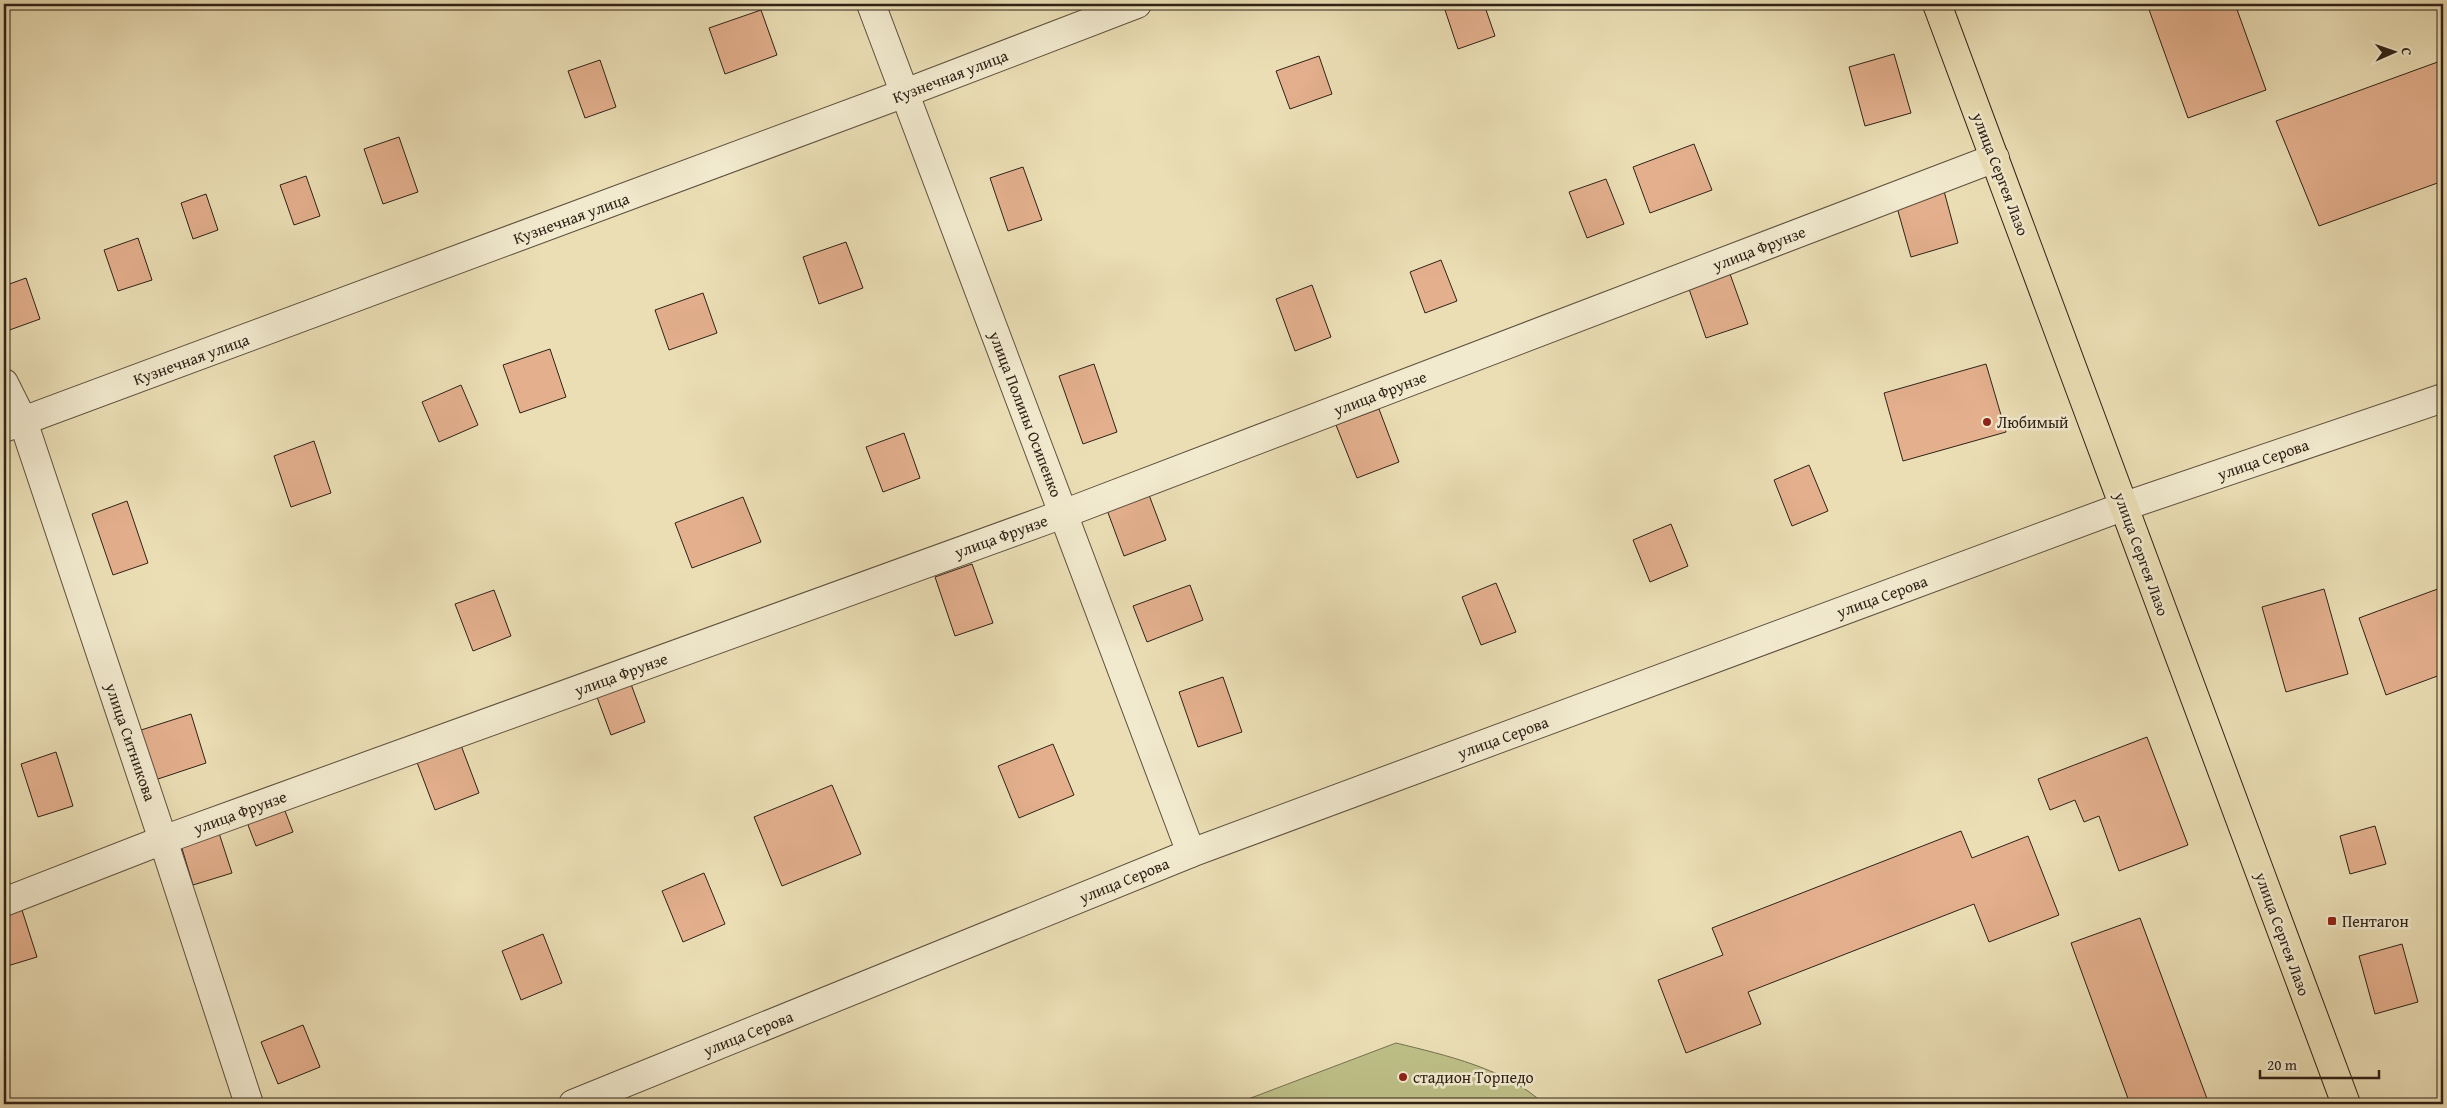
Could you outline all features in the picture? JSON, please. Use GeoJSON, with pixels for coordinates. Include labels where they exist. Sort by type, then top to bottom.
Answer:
{"type":"FeatureCollection","features":[{"type":"Feature","properties":{"kind":"main road","name":"улица Сергея Лазо"},"geometry":{"type":"LineString","coordinates":[[1937,4],[2346,1104]]}},
{"type":"Feature","properties":{"kind":"street","name":"улица Полины Осипенко"},"geometry":{"type":"LineString","coordinates":[[871,4],[1191,852]]}},
{"type":"Feature","properties":{"kind":"street","name":"Кузнечная улица"},"geometry":{"type":"LineString","coordinates":[[13,425],[905,94],[1137,4]]}},
{"type":"Feature","properties":{"kind":"street","name":"улица Фрунзе"},"geometry":{"type":"LineString","coordinates":[[4,902],[163,840],[1063,514],[1995,158]]}},
{"type":"Feature","properties":{"kind":"street","name":"улица Ситникова"},"geometry":{"type":"LineString","coordinates":[[4,383],[13,425],[163,840],[249,1104]]}},
{"type":"Feature","properties":{"kind":"street","name":"улица Серова"},"geometry":{"type":"LineString","coordinates":[[573,1104],[1191,852],[2125,506],[2443,398]]}},
{"type":"Feature","properties":{"kind":"green space","name":"стадион Торпедо"},"geometry":{"type":"Polygon","coordinates":[[[1396,1043],[1455,1058],[1494,1072],[1512,1081],[1544,1104],[1235,1104],[1396,1043]]]}},
{"type":"Feature","properties":{"kind":"building"},"geometry":{"type":"Polygon","coordinates":[[[115,4],[128,4],[116,8],[115,4]]]}},
{"type":"Feature","properties":{"kind":"building"},"geometry":{"type":"Polygon","coordinates":[[[1443,4],[1484,4],[1495,36],[1458,49],[1443,4]]]}},
{"type":"Feature","properties":{"kind":"building"},"geometry":{"type":"Polygon","coordinates":[[[2147,4],[2235,4],[2266,90],[2188,118],[2147,4]]]}},
{"type":"Feature","properties":{"kind":"building"},"geometry":{"type":"Polygon","coordinates":[[[761,10],[777,55],[725,74],[709,28],[761,10]]]}},
{"type":"Feature","properties":{"kind":"building"},"geometry":{"type":"Polygon","coordinates":[[[1894,54],[1911,113],[1865,126],[1849,67],[1894,54]]]}},
{"type":"Feature","properties":{"kind":"building"},"geometry":{"type":"Polygon","coordinates":[[[1319,56],[1332,94],[1290,109],[1276,71],[1319,56]]]}},
{"type":"Feature","properties":{"kind":"building"},"geometry":{"type":"Polygon","coordinates":[[[600,60],[616,107],[585,118],[568,71],[600,60]]]}},
{"type":"Feature","properties":{"kind":"building"},"geometry":{"type":"Polygon","coordinates":[[[2443,60],[2443,181],[2319,226],[2276,121],[2443,60]]]}},
{"type":"Feature","properties":{"kind":"building"},"geometry":{"type":"Polygon","coordinates":[[[399,137],[418,192],[383,204],[364,149],[399,137]]]}},
{"type":"Feature","properties":{"kind":"building"},"geometry":{"type":"Polygon","coordinates":[[[1694,144],[1712,190],[1650,213],[1633,167],[1694,144]]]}},
{"type":"Feature","properties":{"kind":"building"},"geometry":{"type":"Polygon","coordinates":[[[1023,167],[1042,220],[1008,231],[990,178],[1023,167]]]}},
{"type":"Feature","properties":{"kind":"building"},"geometry":{"type":"Polygon","coordinates":[[[306,176],[320,216],[294,225],[280,185],[306,176]]]}},
{"type":"Feature","properties":{"kind":"building"},"geometry":{"type":"Polygon","coordinates":[[[1606,179],[1624,224],[1587,238],[1569,192],[1606,179]]]}},
{"type":"Feature","properties":{"kind":"building"},"geometry":{"type":"Polygon","coordinates":[[[1944,191],[1958,243],[1911,257],[1896,204],[1944,191]]]}},
{"type":"Feature","properties":{"kind":"building"},"geometry":{"type":"Polygon","coordinates":[[[206,194],[218,230],[193,239],[181,203],[206,194]]]}},
{"type":"Feature","properties":{"kind":"building"},"geometry":{"type":"Polygon","coordinates":[[[138,238],[152,280],[118,291],[104,250],[138,238]]]}},
{"type":"Feature","properties":{"kind":"building"},"geometry":{"type":"Polygon","coordinates":[[[846,242],[863,288],[819,304],[803,257],[846,242]]]}},
{"type":"Feature","properties":{"kind":"building"},"geometry":{"type":"Polygon","coordinates":[[[1441,260],[1457,301],[1425,313],[1410,272],[1441,260]]]}},
{"type":"Feature","properties":{"kind":"building"},"geometry":{"type":"Polygon","coordinates":[[[1730,274],[1748,324],[1706,338],[1689,289],[1730,274]]]}},
{"type":"Feature","properties":{"kind":"building"},"geometry":{"type":"Polygon","coordinates":[[[26,278],[40,319],[4,332],[4,286],[26,278]]]}},
{"type":"Feature","properties":{"kind":"building"},"geometry":{"type":"Polygon","coordinates":[[[1312,285],[1331,337],[1295,351],[1276,299],[1312,285]]]}},
{"type":"Feature","properties":{"kind":"building"},"geometry":{"type":"Polygon","coordinates":[[[703,293],[717,333],[669,350],[655,310],[703,293]]]}},
{"type":"Feature","properties":{"kind":"building"},"geometry":{"type":"Polygon","coordinates":[[[550,349],[566,397],[520,413],[503,365],[550,349]]]}},
{"type":"Feature","properties":{"kind":"building"},"geometry":{"type":"Polygon","coordinates":[[[1094,364],[1117,432],[1083,444],[1059,376],[1094,364]]]}},
{"type":"Feature","properties":{"kind":"building"},"geometry":{"type":"Polygon","coordinates":[[[1986,364],[2006,432],[1903,461],[1884,393],[1986,364]]]}},
{"type":"Feature","properties":{"kind":"building"},"geometry":{"type":"Polygon","coordinates":[[[461,385],[478,425],[439,442],[422,402],[461,385]]]}},
{"type":"Feature","properties":{"kind":"building"},"geometry":{"type":"Polygon","coordinates":[[[1379,409],[1399,462],[1357,478],[1336,425],[1379,409]]]}},
{"type":"Feature","properties":{"kind":"building"},"geometry":{"type":"Polygon","coordinates":[[[904,433],[920,478],[883,492],[866,447],[904,433]]]}},
{"type":"Feature","properties":{"kind":"building"},"geometry":{"type":"Polygon","coordinates":[[[314,441],[331,493],[291,507],[274,456],[314,441]]]}},
{"type":"Feature","properties":{"kind":"building"},"geometry":{"type":"Polygon","coordinates":[[[1809,465],[1828,511],[1792,526],[1774,480],[1809,465]]]}},
{"type":"Feature","properties":{"kind":"building"},"geometry":{"type":"Polygon","coordinates":[[[1149,495],[1166,540],[1124,556],[1107,510],[1149,495]]]}},
{"type":"Feature","properties":{"kind":"building"},"geometry":{"type":"Polygon","coordinates":[[[743,497],[761,542],[692,568],[675,523],[743,497]]]}},
{"type":"Feature","properties":{"kind":"building"},"geometry":{"type":"Polygon","coordinates":[[[127,501],[148,563],[113,575],[92,514],[127,501]]]}},
{"type":"Feature","properties":{"kind":"building"},"geometry":{"type":"Polygon","coordinates":[[[1671,524],[1688,566],[1650,582],[1633,540],[1671,524]]]}},
{"type":"Feature","properties":{"kind":"building"},"geometry":{"type":"Polygon","coordinates":[[[972,564],[993,623],[955,636],[935,577],[972,564]]]}},
{"type":"Feature","properties":{"kind":"building"},"geometry":{"type":"Polygon","coordinates":[[[1496,583],[1516,632],[1481,645],[1462,597],[1496,583]]]}},
{"type":"Feature","properties":{"kind":"building"},"geometry":{"type":"Polygon","coordinates":[[[1190,585],[1203,620],[1147,642],[1133,606],[1190,585]]]}},
{"type":"Feature","properties":{"kind":"building"},"geometry":{"type":"Polygon","coordinates":[[[2443,587],[2443,674],[2386,695],[2359,618],[2443,587]]]}},
{"type":"Feature","properties":{"kind":"building"},"geometry":{"type":"Polygon","coordinates":[[[2324,589],[2348,674],[2286,692],[2262,607],[2324,589]]]}},
{"type":"Feature","properties":{"kind":"building"},"geometry":{"type":"Polygon","coordinates":[[[494,590],[511,636],[473,651],[455,604],[494,590]]]}},
{"type":"Feature","properties":{"kind":"building"},"geometry":{"type":"Polygon","coordinates":[[[628,676],[645,722],[611,735],[594,689],[628,676]]]}},
{"type":"Feature","properties":{"kind":"building"},"geometry":{"type":"Polygon","coordinates":[[[1223,677],[1242,732],[1198,747],[1179,692],[1223,677]]]}},
{"type":"Feature","properties":{"kind":"building"},"geometry":{"type":"Polygon","coordinates":[[[191,714],[206,763],[155,780],[138,731],[191,714]]]}},
{"type":"Feature","properties":{"kind":"building"},"geometry":{"type":"Polygon","coordinates":[[[2147,737],[2188,845],[2119,871],[2099,816],[2084,822],[2075,800],[2050,810],[2038,779],[2147,737]]]}},
{"type":"Feature","properties":{"kind":"building"},"geometry":{"type":"Polygon","coordinates":[[[459,740],[479,793],[435,810],[415,757],[459,740]]]}},
{"type":"Feature","properties":{"kind":"building"},"geometry":{"type":"Polygon","coordinates":[[[1053,744],[1074,795],[1019,818],[998,766],[1053,744]]]}},
{"type":"Feature","properties":{"kind":"building"},"geometry":{"type":"Polygon","coordinates":[[[56,752],[73,806],[38,817],[21,764],[56,752]]]}},
{"type":"Feature","properties":{"kind":"building"},"geometry":{"type":"Polygon","coordinates":[[[832,785],[861,854],[782,886],[754,817],[832,785]]]}},
{"type":"Feature","properties":{"kind":"building"},"geometry":{"type":"Polygon","coordinates":[[[277,790],[293,832],[256,846],[240,804],[277,790]]]}},
{"type":"Feature","properties":{"kind":"building"},"geometry":{"type":"Polygon","coordinates":[[[2375,826],[2386,864],[2350,874],[2340,836],[2375,826]]]}},
{"type":"Feature","properties":{"kind":"building"},"geometry":{"type":"Polygon","coordinates":[[[218,830],[232,873],[193,885],[180,842],[218,830]]]}},
{"type":"Feature","properties":{"kind":"building"},"geometry":{"type":"Polygon","coordinates":[[[1961,831],[1972,858],[2028,836],[2059,915],[1989,942],[1974,904],[1748,992],[1761,1024],[1686,1053],[1658,980],[1723,955],[1712,928],[1961,831]]]}},
{"type":"Feature","properties":{"kind":"building"},"geometry":{"type":"Polygon","coordinates":[[[704,873],[725,924],[683,942],[662,891],[704,873]]]}},
{"type":"Feature","properties":{"kind":"building"},"geometry":{"type":"Polygon","coordinates":[[[21,907],[37,957],[4,967],[4,912],[21,907]]]}},
{"type":"Feature","properties":{"kind":"building"},"geometry":{"type":"Polygon","coordinates":[[[2140,918],[2209,1104],[2130,1104],[2071,943],[2140,918]]]}},
{"type":"Feature","properties":{"kind":"building"},"geometry":{"type":"Polygon","coordinates":[[[543,934],[562,983],[521,1000],[502,951],[543,934]]]}},
{"type":"Feature","properties":{"kind":"building"},"geometry":{"type":"Polygon","coordinates":[[[2402,944],[2418,1002],[2375,1014],[2359,956],[2402,944]]]}},
{"type":"Feature","properties":{"kind":"building"},"geometry":{"type":"Polygon","coordinates":[[[303,1025],[320,1067],[278,1084],[261,1042],[303,1025]]]}},
{"type":"Feature","properties":{"kind":"place","name":"Любимый"},"geometry":{"type":"Point","coordinates":[1987,422]}},
{"type":"Feature","properties":{"kind":"place","name":"Пентагон"},"geometry":{"type":"Point","coordinates":[2332,921]}},
{"type":"Feature","properties":{"kind":"place","name":"стадион Торпедо"},"geometry":{"type":"Point","coordinates":[1403,1077]}}]}
